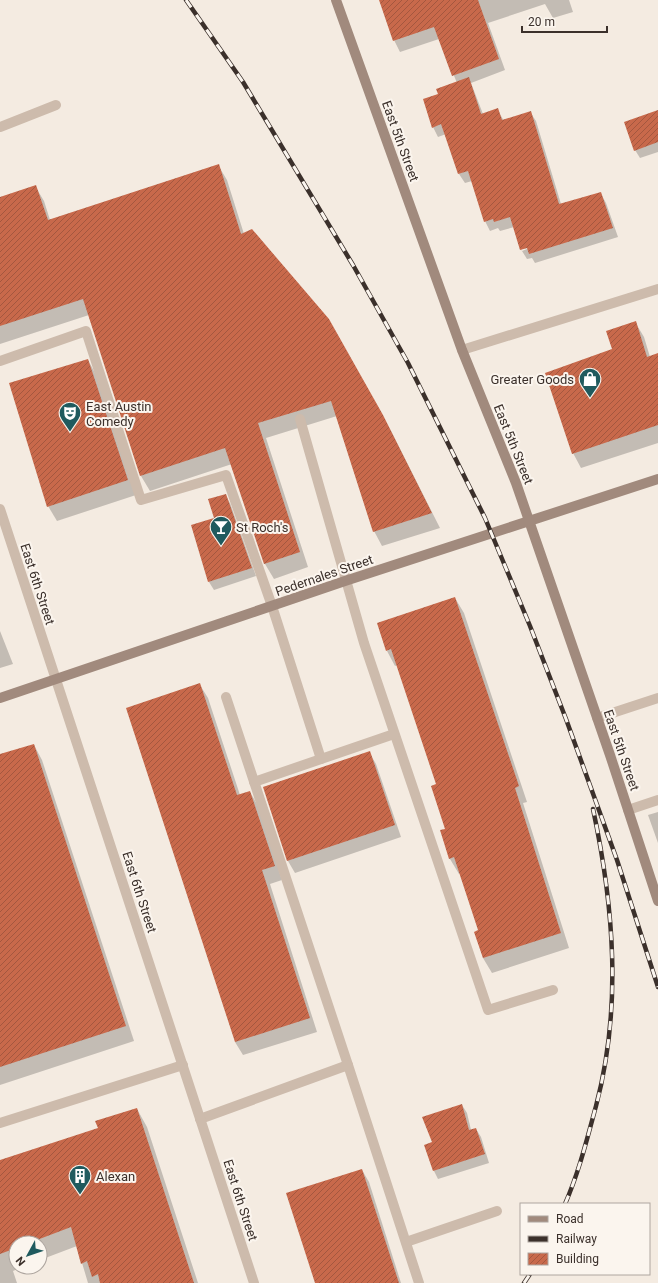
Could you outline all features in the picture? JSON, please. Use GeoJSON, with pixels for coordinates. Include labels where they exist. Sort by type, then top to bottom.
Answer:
{"type":"FeatureCollection","features":[{"type":"Feature","properties":{"kind":"street","name":"East 5th Street"},"geometry":{"type":"LineString","coordinates":[[336,0],[462,350],[516,483],[658,901]]}},
{"type":"Feature","properties":{"kind":"street"},"geometry":{"type":"LineString","coordinates":[[0,127],[56,105]]}},
{"type":"Feature","properties":{"kind":"street"},"geometry":{"type":"LineString","coordinates":[[462,350],[658,289]]}},
{"type":"Feature","properties":{"kind":"street"},"geometry":{"type":"LineString","coordinates":[[0,361],[86,331],[141,500],[226,475],[272,606],[321,759]]}},
{"type":"Feature","properties":{"kind":"street"},"geometry":{"type":"LineString","coordinates":[[300,419],[345,581],[394,734],[488,1010],[553,990]]}},
{"type":"Feature","properties":{"kind":"street","name":"Pedernales Street"},"geometry":{"type":"LineString","coordinates":[[0,698],[528,520],[658,479]]}},
{"type":"Feature","properties":{"kind":"street","name":"East 6th Street"},"geometry":{"type":"LineString","coordinates":[[0,509],[254,1283]]}},
{"type":"Feature","properties":{"kind":"street"},"geometry":{"type":"LineString","coordinates":[[226,697],[419,1283]]}},
{"type":"Feature","properties":{"kind":"street"},"geometry":{"type":"LineString","coordinates":[[597,718],[658,698]]}},
{"type":"Feature","properties":{"kind":"street"},"geometry":{"type":"LineString","coordinates":[[254,782],[394,734]]}},
{"type":"Feature","properties":{"kind":"street"},"geometry":{"type":"LineString","coordinates":[[628,810],[658,800]]}},
{"type":"Feature","properties":{"kind":"street"},"geometry":{"type":"LineString","coordinates":[[0,1123],[183,1065]]}},
{"type":"Feature","properties":{"kind":"street"},"geometry":{"type":"LineString","coordinates":[[200,1119],[348,1065]]}},
{"type":"Feature","properties":{"kind":"street"},"geometry":{"type":"LineString","coordinates":[[406,1242],[497,1211]]}},
{"type":"Feature","properties":{"kind":"building"},"geometry":{"type":"Polygon","coordinates":[[[379,0],[478,0],[499,59],[452,76],[434,27],[393,41],[379,0]]]}},
{"type":"Feature","properties":{"kind":"building"},"geometry":{"type":"Polygon","coordinates":[[[469,77],[481,114],[498,108],[502,120],[531,111],[559,204],[601,192],[613,228],[529,254],[527,248],[520,250],[510,217],[494,222],[493,219],[484,222],[468,171],[458,174],[441,124],[432,128],[423,99],[438,94],[436,89],[469,77]]]}},
{"type":"Feature","properties":{"kind":"building"},"geometry":{"type":"Polygon","coordinates":[[[658,110],[658,142],[634,151],[624,122],[658,110]]]}},
{"type":"Feature","properties":{"kind":"building"},"geometry":{"type":"Polygon","coordinates":[[[219,164],[241,234],[252,229],[329,319],[383,415],[432,513],[373,532],[331,401],[258,423],[300,552],[264,564],[225,448],[140,476],[83,299],[0,326],[0,197],[36,185],[48,220],[219,164]]]}},
{"type":"Feature","properties":{"kind":"building"},"geometry":{"type":"Polygon","coordinates":[[[636,321],[647,357],[658,353],[658,425],[572,454],[545,373],[612,349],[606,331],[636,321]]]}},
{"type":"Feature","properties":{"kind":"building"},"geometry":{"type":"Polygon","coordinates":[[[88,359],[128,480],[47,507],[9,383],[88,359]]]}},
{"type":"Feature","properties":{"kind":"building","name":"St Roch's"},"geometry":{"type":"Polygon","coordinates":[[[226,494],[252,568],[208,582],[191,525],[214,518],[208,499],[226,494]]]}},
{"type":"Feature","properties":{"kind":"building"},"geometry":{"type":"Polygon","coordinates":[[[455,597],[519,786],[515,788],[561,933],[483,958],[474,932],[478,930],[454,857],[449,859],[440,830],[445,829],[431,786],[436,784],[391,649],[386,651],[377,623],[455,597]]]}},
{"type":"Feature","properties":{"kind":"building"},"geometry":{"type":"Polygon","coordinates":[[[200,683],[237,795],[250,791],[275,866],[262,870],[310,1018],[235,1042],[126,708],[200,683]]]}},
{"type":"Feature","properties":{"kind":"building"},"geometry":{"type":"Polygon","coordinates":[[[34,744],[126,1026],[0,1067],[0,754],[34,744]]]}},
{"type":"Feature","properties":{"kind":"building"},"geometry":{"type":"Polygon","coordinates":[[[370,751],[395,825],[287,861],[263,787],[370,751]]]}},
{"type":"Feature","properties":{"kind":"building"},"geometry":{"type":"Polygon","coordinates":[[[462,1104],[469,1130],[476,1128],[485,1154],[433,1171],[424,1145],[432,1142],[422,1117],[462,1104]]]}},
{"type":"Feature","properties":{"kind":"building","name":"Alexan"},"geometry":{"type":"Polygon","coordinates":[[[137,1108],[194,1283],[100,1283],[98,1274],[92,1277],[87,1261],[81,1264],[71,1227],[48,1236],[8,1235],[8,1251],[0,1254],[0,1160],[98,1128],[95,1121],[137,1108]]]}},
{"type":"Feature","properties":{"kind":"building"},"geometry":{"type":"Polygon","coordinates":[[[362,1169],[399,1283],[315,1283],[286,1193],[362,1169]]]}},
{"type":"Feature","properties":{"kind":"railway"},"geometry":{"type":"LineString","coordinates":[[186,0],[243,82],[353,265],[408,363],[485,518],[530,626],[566,719],[617,860],[658,987]]}},
{"type":"Feature","properties":{"kind":"railway"},"geometry":{"type":"LineString","coordinates":[[565,1203],[579,1168],[596,1106],[604,1069],[612,995],[610,920],[606,883],[593,809]]}},
{"type":"Feature","properties":{"kind":"railway"},"geometry":{"type":"LineString","coordinates":[[524,1283],[529,1275]]}},
{"type":"Feature","properties":{"kind":"place","name":"Greater Goods"},"geometry":{"type":"Point","coordinates":[590,398]}},
{"type":"Feature","properties":{"kind":"place","name":"East Austin Comedy"},"geometry":{"type":"Point","coordinates":[70,432]}},
{"type":"Feature","properties":{"kind":"place","name":"St Roch's"},"geometry":{"type":"Point","coordinates":[221,546]}},
{"type":"Feature","properties":{"kind":"place","name":"Alexan"},"geometry":{"type":"Point","coordinates":[80,1196]}}]}
